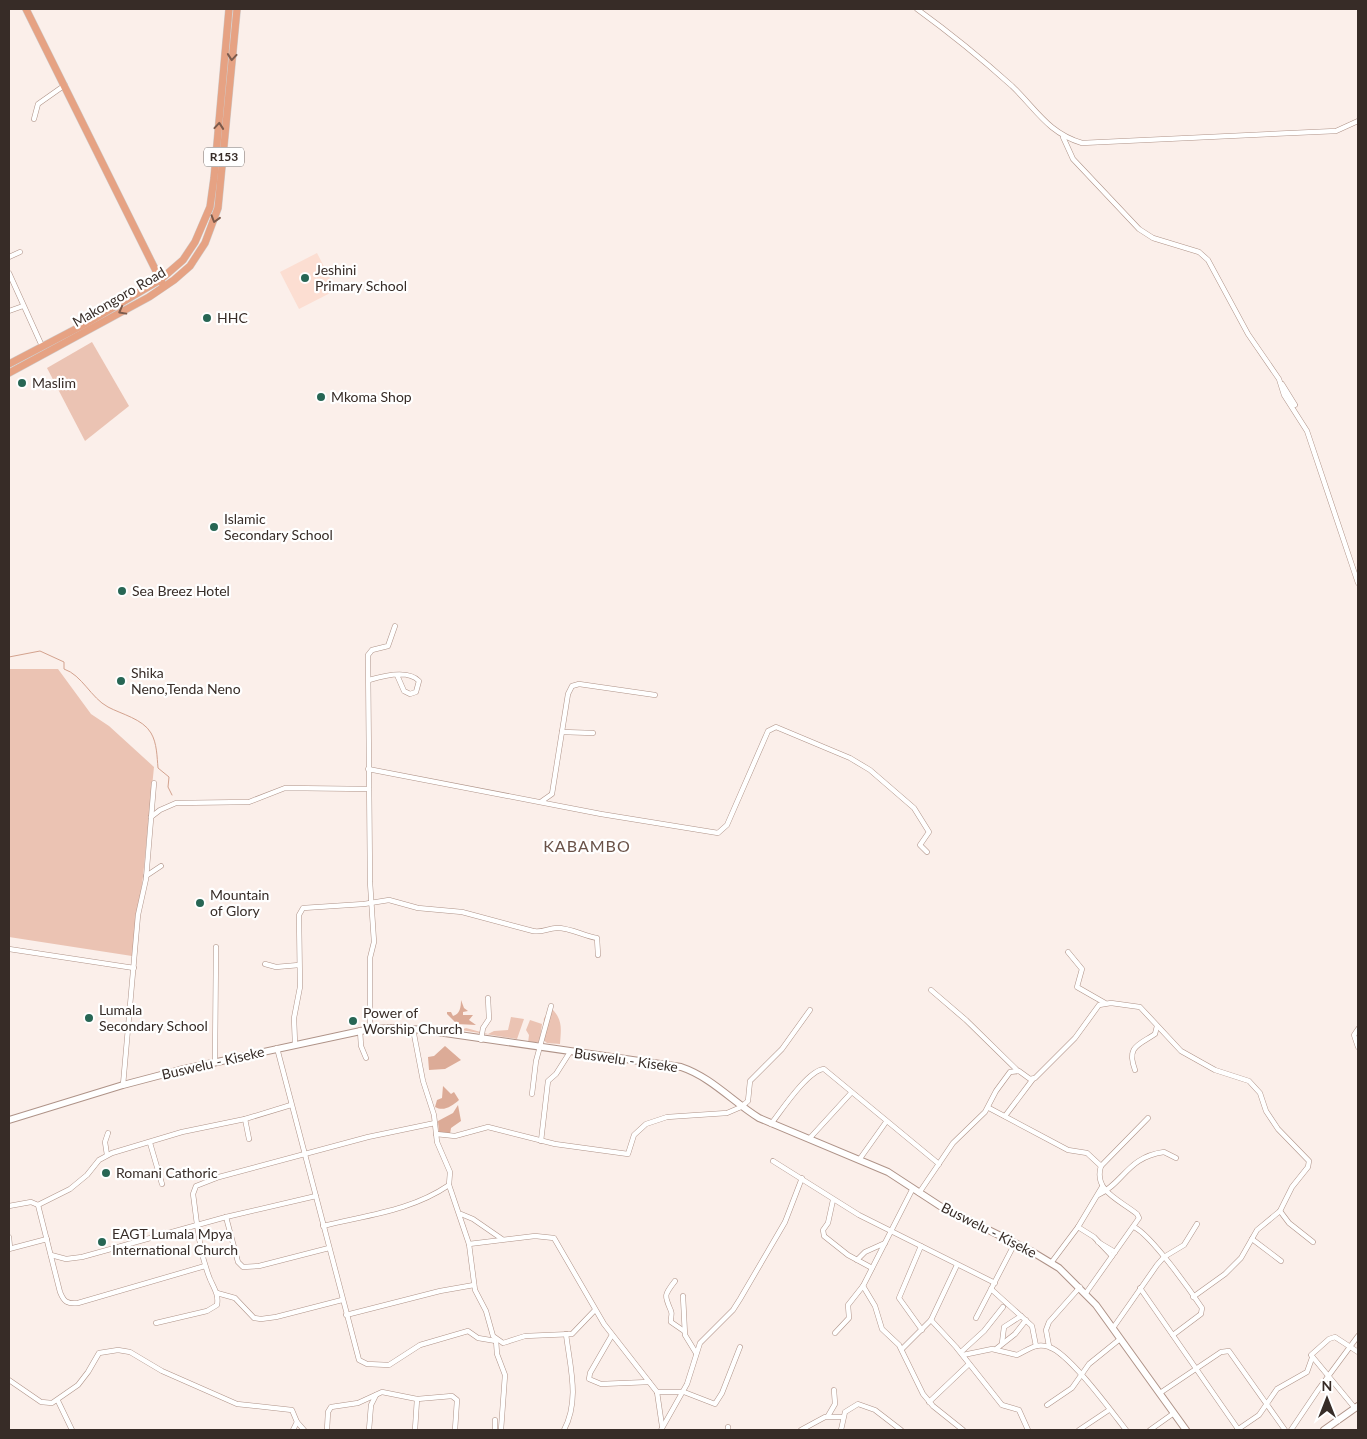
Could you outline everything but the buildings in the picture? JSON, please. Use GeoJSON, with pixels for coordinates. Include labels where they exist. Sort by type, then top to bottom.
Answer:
{"type":"FeatureCollection","features":[{"type":"Feature","properties":{"kind":"main road"},"geometry":{"type":"LineString","coordinates":[[26,9],[165,287]]}},
{"type":"Feature","properties":{"kind":"main road","name":"Makongoro Road"},"geometry":{"type":"LineString","coordinates":[[9,364],[160,280],[176,267],[189,252],[202,229],[210,207],[230,9]]}},
{"type":"Feature","properties":{"kind":"main road","name":"Makongoro Road"},"geometry":{"type":"LineString","coordinates":[[9,373],[165,287],[186,270],[197,256],[210,233],[218,208],[237,9]]}},
{"type":"Feature","properties":{"kind":"main road","name":"Buswelu - Kiseke"},"geometry":{"type":"LineString","coordinates":[[9,1120],[123,1085],[215,1062],[370,1028],[413,1029],[538,1048],[644,1060],[686,1068],[704,1077],[741,1107],[771,1124],[888,1172],[919,1193],[1051,1263],[1086,1293],[1186,1430]]}},
{"type":"Feature","properties":{"kind":"main road"},"geometry":{"type":"LineString","coordinates":[[1324,1430],[1356,1406]]}},
{"type":"Feature","properties":{"kind":"street"},"geometry":{"type":"LineString","coordinates":[[917,9],[1013,87],[1043,120],[1063,137],[1073,159],[1139,229],[1153,238],[1199,252],[1208,260],[1248,334],[1281,383],[1284,395],[1299,416],[1324,478],[1335,518],[1358,583]]}},
{"type":"Feature","properties":{"kind":"street"},"geometry":{"type":"LineString","coordinates":[[34,119],[38,104],[65,85]]}},
{"type":"Feature","properties":{"kind":"street"},"geometry":{"type":"LineString","coordinates":[[1063,137],[1082,142],[1111,142],[1336,131],[1358,121]]}},
{"type":"Feature","properties":{"kind":"street"},"geometry":{"type":"LineString","coordinates":[[9,258],[20,252]]}},
{"type":"Feature","properties":{"kind":"street"},"geometry":{"type":"LineString","coordinates":[[9,273],[42,346]]}},
{"type":"Feature","properties":{"kind":"street"},"geometry":{"type":"LineString","coordinates":[[9,310],[23,306]]}},
{"type":"Feature","properties":{"kind":"street"},"geometry":{"type":"LineString","coordinates":[[370,1028],[370,963],[374,942],[370,904],[368,789],[369,652],[388,646],[395,626]]}},
{"type":"Feature","properties":{"kind":"street"},"geometry":{"type":"LineString","coordinates":[[369,680],[397,675],[417,678],[419,684],[416,692],[410,694],[404,691],[397,675]]}},
{"type":"Feature","properties":{"kind":"street"},"geometry":{"type":"LineString","coordinates":[[542,801],[552,794],[568,694],[574,684],[655,695]]}},
{"type":"Feature","properties":{"kind":"street"},"geometry":{"type":"LineString","coordinates":[[368,769],[542,801],[601,814],[718,833],[727,825],[768,731],[776,727],[850,758],[876,774],[922,819],[929,832],[920,845],[927,852]]}},
{"type":"Feature","properties":{"kind":"street"},"geometry":{"type":"LineString","coordinates":[[562,732],[593,733]]}},
{"type":"Feature","properties":{"kind":"street"},"geometry":{"type":"LineString","coordinates":[[123,1085],[138,915],[146,876],[154,782]]}},
{"type":"Feature","properties":{"kind":"street"},"geometry":{"type":"LineString","coordinates":[[150,818],[160,810],[176,804],[249,802],[284,788],[368,789]]}},
{"type":"Feature","properties":{"kind":"street"},"geometry":{"type":"LineString","coordinates":[[146,876],[161,866]]}},
{"type":"Feature","properties":{"kind":"street"},"geometry":{"type":"LineString","coordinates":[[295,1044],[294,1024],[299,994],[301,910],[370,904],[390,900],[418,908],[462,912],[537,932],[557,928],[572,930],[598,939],[598,955]]}},
{"type":"Feature","properties":{"kind":"street"},"geometry":{"type":"LineString","coordinates":[[215,1062],[216,948]]}},
{"type":"Feature","properties":{"kind":"street"},"geometry":{"type":"LineString","coordinates":[[9,949],[134,968]]}},
{"type":"Feature","properties":{"kind":"street"},"geometry":{"type":"LineString","coordinates":[[1068,952],[1082,969],[1077,987],[1105,1003],[1140,1007],[1176,1047],[1188,1056],[1215,1070],[1249,1081],[1260,1093],[1271,1120],[1308,1159],[1308,1166],[1292,1187],[1280,1211],[1257,1230],[1247,1250],[1234,1266],[1193,1297]]}},
{"type":"Feature","properties":{"kind":"street"},"geometry":{"type":"LineString","coordinates":[[265,964],[276,967],[299,965]]}},
{"type":"Feature","properties":{"kind":"street"},"geometry":{"type":"LineString","coordinates":[[931,990],[966,1020],[1016,1070],[1033,1079]]}},
{"type":"Feature","properties":{"kind":"street"},"geometry":{"type":"LineString","coordinates":[[481,1040],[483,1028],[489,1019],[488,998]]}},
{"type":"Feature","properties":{"kind":"street"},"geometry":{"type":"LineString","coordinates":[[1005,1116],[1030,1086],[1033,1079],[1075,1038],[1095,1008],[1105,1003]]}},
{"type":"Feature","properties":{"kind":"street"},"geometry":{"type":"LineString","coordinates":[[532,1094],[538,1048],[551,1006]]}},
{"type":"Feature","properties":{"kind":"street"},"geometry":{"type":"LineString","coordinates":[[436,1134],[455,1136],[488,1127],[541,1141],[628,1154],[634,1135],[646,1124],[667,1117],[727,1113],[741,1107],[748,1101],[750,1081],[782,1049],[810,1010]]}},
{"type":"Feature","properties":{"kind":"street"},"geometry":{"type":"LineString","coordinates":[[1136,1070],[1132,1058],[1133,1050],[1140,1043],[1155,1034],[1157,1025]]}},
{"type":"Feature","properties":{"kind":"street"},"geometry":{"type":"LineString","coordinates":[[413,1029],[420,1068],[435,1123],[436,1134],[450,1172],[449,1185],[461,1214],[469,1244],[474,1285],[496,1340],[497,1354],[505,1375],[502,1430]]}},
{"type":"Feature","properties":{"kind":"street"},"geometry":{"type":"LineString","coordinates":[[1358,1029],[1354,1035],[1358,1047]]}},
{"type":"Feature","properties":{"kind":"street"},"geometry":{"type":"LineString","coordinates":[[360,1030],[361,1046],[366,1058]]}},
{"type":"Feature","properties":{"kind":"street"},"geometry":{"type":"LineString","coordinates":[[277,1048],[357,1356],[362,1362],[367,1364],[394,1364],[420,1345],[468,1331],[478,1338],[503,1342],[516,1337],[574,1333],[595,1310]]}},
{"type":"Feature","properties":{"kind":"street"},"geometry":{"type":"LineString","coordinates":[[541,1141],[548,1082],[556,1074],[570,1052]]}},
{"type":"Feature","properties":{"kind":"street"},"geometry":{"type":"LineString","coordinates":[[771,1124],[797,1090],[818,1070],[824,1069],[830,1072],[851,1093],[939,1164]]}},
{"type":"Feature","properties":{"kind":"street"},"geometry":{"type":"LineString","coordinates":[[919,1193],[954,1143],[989,1108],[996,1091],[1010,1072],[1016,1070]]}},
{"type":"Feature","properties":{"kind":"street"},"geometry":{"type":"LineString","coordinates":[[809,1139],[851,1093]]}},
{"type":"Feature","properties":{"kind":"street"},"geometry":{"type":"LineString","coordinates":[[9,1206],[30,1202],[38,1205],[70,1189],[87,1175],[99,1160],[108,1155],[182,1132],[245,1119],[291,1105]]}},
{"type":"Feature","properties":{"kind":"street"},"geometry":{"type":"LineString","coordinates":[[989,1108],[1068,1150],[1087,1153],[1102,1166]]}},
{"type":"Feature","properties":{"kind":"street"},"geometry":{"type":"LineString","coordinates":[[1086,1293],[1139,1218],[1137,1214],[1102,1187],[1098,1175],[1102,1166],[1148,1118]]}},
{"type":"Feature","properties":{"kind":"street"},"geometry":{"type":"LineString","coordinates":[[245,1119],[249,1139]]}},
{"type":"Feature","properties":{"kind":"street"},"geometry":{"type":"LineString","coordinates":[[860,1160],[886,1122]]}},
{"type":"Feature","properties":{"kind":"street"},"geometry":{"type":"LineString","coordinates":[[156,1322],[214,1309],[218,1301],[217,1293],[205,1266],[192,1191],[197,1185],[368,1137],[435,1123]]}},
{"type":"Feature","properties":{"kind":"street"},"geometry":{"type":"LineString","coordinates":[[108,1133],[105,1142],[108,1155]]}},
{"type":"Feature","properties":{"kind":"street"},"geometry":{"type":"LineString","coordinates":[[150,1143],[162,1184]]}},
{"type":"Feature","properties":{"kind":"street"},"geometry":{"type":"LineString","coordinates":[[1098,1195],[1107,1191],[1123,1172],[1136,1162],[1164,1152],[1176,1158]]}},
{"type":"Feature","properties":{"kind":"street"},"geometry":{"type":"LineString","coordinates":[[773,1161],[802,1178],[833,1200],[995,1283]]}},
{"type":"Feature","properties":{"kind":"street"},"geometry":{"type":"LineString","coordinates":[[662,1428],[684,1392],[691,1376],[696,1352],[706,1336],[733,1310],[748,1287],[786,1219],[802,1178]]}},
{"type":"Feature","properties":{"kind":"street"},"geometry":{"type":"LineString","coordinates":[[323,1226],[362,1216],[391,1212],[432,1196],[449,1185]]}},
{"type":"Feature","properties":{"kind":"street"},"geometry":{"type":"LineString","coordinates":[[1051,1263],[1078,1227],[1102,1187]]}},
{"type":"Feature","properties":{"kind":"street"},"geometry":{"type":"LineString","coordinates":[[835,1333],[848,1320],[848,1305],[864,1286],[913,1188]]}},
{"type":"Feature","properties":{"kind":"street"},"geometry":{"type":"LineString","coordinates":[[51,1255],[66,1259],[77,1258],[226,1217],[269,1209],[316,1196]]}},
{"type":"Feature","properties":{"kind":"street"},"geometry":{"type":"LineString","coordinates":[[833,1200],[828,1223],[822,1234],[840,1250],[872,1268]]}},
{"type":"Feature","properties":{"kind":"street"},"geometry":{"type":"LineString","coordinates":[[38,1205],[60,1292],[63,1300],[68,1304],[78,1303],[205,1266]]}},
{"type":"Feature","properties":{"kind":"street"},"geometry":{"type":"LineString","coordinates":[[1280,1211],[1288,1222],[1312,1242]]}},
{"type":"Feature","properties":{"kind":"street"},"geometry":{"type":"LineString","coordinates":[[461,1214],[473,1219],[504,1239]]}},
{"type":"Feature","properties":{"kind":"street"},"geometry":{"type":"LineString","coordinates":[[226,1217],[238,1262],[242,1267],[259,1266],[329,1248]]}},
{"type":"Feature","properties":{"kind":"street"},"geometry":{"type":"LineString","coordinates":[[1113,1328],[1164,1257],[1184,1245],[1197,1224]]}},
{"type":"Feature","properties":{"kind":"street"},"geometry":{"type":"LineString","coordinates":[[1078,1227],[1113,1254]]}},
{"type":"Feature","properties":{"kind":"street"},"geometry":{"type":"LineString","coordinates":[[1134,1227],[1143,1233],[1164,1257],[1202,1308],[1201,1314],[1173,1335]]}},
{"type":"Feature","properties":{"kind":"street"},"geometry":{"type":"LineString","coordinates":[[469,1244],[534,1236],[554,1238],[595,1310],[612,1335],[657,1392],[662,1428]]}},
{"type":"Feature","properties":{"kind":"street"},"geometry":{"type":"LineString","coordinates":[[9,1237],[10,1249],[47,1239]]}},
{"type":"Feature","properties":{"kind":"street"},"geometry":{"type":"LineString","coordinates":[[1252,1240],[1281,1261]]}},
{"type":"Feature","properties":{"kind":"street"},"geometry":{"type":"LineString","coordinates":[[857,1260],[866,1252],[885,1243]]}},
{"type":"Feature","properties":{"kind":"street"},"geometry":{"type":"LineString","coordinates":[[976,1318],[1015,1243]]}},
{"type":"Feature","properties":{"kind":"street"},"geometry":{"type":"LineString","coordinates":[[920,1246],[899,1298],[922,1330]]}},
{"type":"Feature","properties":{"kind":"street"},"geometry":{"type":"LineString","coordinates":[[902,1350],[931,1320],[957,1265]]}},
{"type":"Feature","properties":{"kind":"street"},"geometry":{"type":"LineString","coordinates":[[675,1281],[666,1293],[665,1301],[672,1313],[671,1322],[684,1331]]}},
{"type":"Feature","properties":{"kind":"street"},"geometry":{"type":"LineString","coordinates":[[346,1315],[440,1291],[474,1285]]}},
{"type":"Feature","properties":{"kind":"street"},"geometry":{"type":"LineString","coordinates":[[864,1286],[875,1306],[882,1329],[897,1342],[917,1383],[929,1402],[963,1430]]}},
{"type":"Feature","properties":{"kind":"street"},"geometry":{"type":"LineString","coordinates":[[1080,1287],[1049,1322],[1046,1330],[1049,1346],[1081,1373],[1126,1430]]}},
{"type":"Feature","properties":{"kind":"street"},"geometry":{"type":"LineString","coordinates":[[1140,1288],[1237,1430],[1259,1415],[1277,1390],[1307,1372],[1312,1353],[1331,1337],[1339,1338],[1358,1352]]}},
{"type":"Feature","properties":{"kind":"street"},"geometry":{"type":"LineString","coordinates":[[991,1290],[1034,1329],[1036,1346]]}},
{"type":"Feature","properties":{"kind":"street"},"geometry":{"type":"LineString","coordinates":[[217,1293],[235,1298],[254,1318],[261,1319],[342,1300]]}},
{"type":"Feature","properties":{"kind":"street"},"geometry":{"type":"LineString","coordinates":[[683,1296],[684,1331],[696,1352]]}},
{"type":"Feature","properties":{"kind":"street"},"geometry":{"type":"LineString","coordinates":[[962,1353],[984,1331],[1003,1307]]}},
{"type":"Feature","properties":{"kind":"street"},"geometry":{"type":"LineString","coordinates":[[1002,1343],[1004,1327],[1024,1318]]}},
{"type":"Feature","properties":{"kind":"street"},"geometry":{"type":"LineString","coordinates":[[996,1350],[1015,1334],[1024,1318]]}},
{"type":"Feature","properties":{"kind":"street"},"geometry":{"type":"LineString","coordinates":[[931,1320],[962,1353],[1002,1405],[1018,1410],[1028,1430]]}},
{"type":"Feature","properties":{"kind":"street"},"geometry":{"type":"LineString","coordinates":[[564,1430],[571,1416],[573,1397],[566,1334]]}},
{"type":"Feature","properties":{"kind":"street"},"geometry":{"type":"LineString","coordinates":[[612,1335],[590,1373],[589,1379],[602,1384],[648,1382]]}},
{"type":"Feature","properties":{"kind":"street"},"geometry":{"type":"LineString","coordinates":[[1291,1430],[1358,1336]]}},
{"type":"Feature","properties":{"kind":"street"},"geometry":{"type":"LineString","coordinates":[[1047,1405],[1072,1388],[1088,1364],[1120,1338]]}},
{"type":"Feature","properties":{"kind":"street"},"geometry":{"type":"LineString","coordinates":[[962,1353],[996,1350],[1016,1355],[1036,1346],[1049,1346]]}},
{"type":"Feature","properties":{"kind":"street"},"geometry":{"type":"LineString","coordinates":[[657,1392],[684,1392],[715,1404],[722,1393],[740,1347]]}},
{"type":"Feature","properties":{"kind":"street"},"geometry":{"type":"LineString","coordinates":[[9,1380],[41,1402],[49,1403],[58,1400],[84,1379],[99,1353],[118,1350],[130,1352],[162,1371],[237,1404],[292,1410],[297,1422],[304,1430]]}},
{"type":"Feature","properties":{"kind":"street"},"geometry":{"type":"LineString","coordinates":[[1160,1393],[1221,1352],[1229,1351],[1265,1405],[1286,1430]]}},
{"type":"Feature","properties":{"kind":"street"},"geometry":{"type":"LineString","coordinates":[[1312,1358],[1356,1406]]}},
{"type":"Feature","properties":{"kind":"street"},"geometry":{"type":"LineString","coordinates":[[929,1402],[969,1364]]}},
{"type":"Feature","properties":{"kind":"street"},"geometry":{"type":"LineString","coordinates":[[828,1416],[835,1404],[834,1390]]}},
{"type":"Feature","properties":{"kind":"street"},"geometry":{"type":"LineString","coordinates":[[327,1430],[328,1412],[331,1407],[358,1404],[385,1392],[417,1399],[445,1395],[457,1400],[456,1430]]}},
{"type":"Feature","properties":{"kind":"street"},"geometry":{"type":"LineString","coordinates":[[369,1430],[371,1404],[377,1394]]}},
{"type":"Feature","properties":{"kind":"street"},"geometry":{"type":"LineString","coordinates":[[415,1430],[417,1399]]}},
{"type":"Feature","properties":{"kind":"street"},"geometry":{"type":"LineString","coordinates":[[58,1400],[72,1430]]}},
{"type":"Feature","properties":{"kind":"street"},"geometry":{"type":"LineString","coordinates":[[841,1430],[842,1417],[850,1407],[863,1405],[876,1410],[901,1430]]}},
{"type":"Feature","properties":{"kind":"street"},"geometry":{"type":"LineString","coordinates":[[1080,1430],[1109,1410]]}},
{"type":"Feature","properties":{"kind":"street"},"geometry":{"type":"LineString","coordinates":[[1150,1430],[1174,1413]]}},
{"type":"Feature","properties":{"kind":"street"},"geometry":{"type":"LineString","coordinates":[[801,1430],[828,1416],[842,1417]]}},
{"type":"Feature","properties":{"kind":"street"},"geometry":{"type":"LineString","coordinates":[[495,1420],[495,1430]]}},
{"type":"Feature","properties":{"kind":"street"},"geometry":{"type":"LineString","coordinates":[[293,1430],[297,1422]]}},
{"type":"Feature","properties":{"kind":"shaded area"},"geometry":{"type":"Polygon","coordinates":[[[317,253],[336,290],[299,309],[280,272],[317,253]]]}},
{"type":"Feature","properties":{"kind":"shaded area"},"geometry":{"type":"Polygon","coordinates":[[[92,342],[129,406],[85,441],[47,368],[92,342]]]}},
{"type":"Feature","properties":{"kind":"shaded area"},"geometry":{"type":"Polygon","coordinates":[[[9,669],[58,669],[91,714],[109,726],[154,767],[143,877],[132,956],[9,937],[9,669]]]}},
{"type":"Feature","properties":{"kind":"shaded area"},"geometry":{"type":"Polygon","coordinates":[[[461,1000],[464,1008],[468,1011],[463,1012],[463,1015],[473,1015],[469,1020],[476,1025],[457,1024],[447,1014],[447,1012],[451,1012],[453,1016],[459,1012],[461,1000]]]}},
{"type":"Feature","properties":{"kind":"shaded area"},"geometry":{"type":"Polygon","coordinates":[[[552,1009],[560,1021],[560,1044],[547,1043],[542,1039],[544,1018],[552,1009]]]}},
{"type":"Feature","properties":{"kind":"shaded area"},"geometry":{"type":"Polygon","coordinates":[[[511,1017],[524,1019],[517,1039],[461,1030],[466,1028],[488,1034],[494,1031],[508,1030],[511,1017]]]}},
{"type":"Feature","properties":{"kind":"shaded area"},"geometry":{"type":"Polygon","coordinates":[[[530,1020],[542,1024],[540,1040],[544,1044],[538,1042],[528,1043],[529,1035],[526,1030],[530,1020]]]}},
{"type":"Feature","properties":{"kind":"shaded area"},"geometry":{"type":"Polygon","coordinates":[[[445,1046],[461,1060],[445,1069],[429,1070],[428,1057],[434,1056],[445,1046]]]}},
{"type":"Feature","properties":{"kind":"shaded area"},"geometry":{"type":"Polygon","coordinates":[[[443,1086],[451,1094],[454,1092],[459,1100],[445,1109],[435,1107],[437,1100],[442,1098],[443,1086]]]}},
{"type":"Feature","properties":{"kind":"shaded area"},"geometry":{"type":"Polygon","coordinates":[[[458,1105],[461,1121],[451,1128],[450,1134],[439,1134],[438,1121],[453,1113],[458,1105]]]}},
{"type":"Feature","properties":{"kind":"waterway"},"geometry":{"type":"LineString","coordinates":[[9,657],[40,651],[64,662],[64,669],[76,676],[102,703],[143,724],[153,737],[158,768],[169,777],[168,787],[172,795]]}},
{"type":"Feature","properties":{"kind":"place","name":"Jeshini Primary School"},"geometry":{"type":"Point","coordinates":[305,278]}},
{"type":"Feature","properties":{"kind":"place","name":"HHC"},"geometry":{"type":"Point","coordinates":[207,318]}},
{"type":"Feature","properties":{"kind":"place","name":"Maslim"},"geometry":{"type":"Point","coordinates":[22,383]}},
{"type":"Feature","properties":{"kind":"place","name":"Mkoma Shop"},"geometry":{"type":"Point","coordinates":[321,397]}},
{"type":"Feature","properties":{"kind":"place","name":"Islamic Secondary School"},"geometry":{"type":"Point","coordinates":[214,527]}},
{"type":"Feature","properties":{"kind":"place","name":"Sea Breez Hotel"},"geometry":{"type":"Point","coordinates":[122,591]}},
{"type":"Feature","properties":{"kind":"place","name":"Shika Neno,Tenda Neno"},"geometry":{"type":"Point","coordinates":[121,681]}},
{"type":"Feature","properties":{"kind":"place","name":"Mountain of Glory"},"geometry":{"type":"Point","coordinates":[200,903]}},
{"type":"Feature","properties":{"kind":"place","name":"Lumala Secondary School"},"geometry":{"type":"Point","coordinates":[89,1018]}},
{"type":"Feature","properties":{"kind":"place","name":"Power of Worship Church"},"geometry":{"type":"Point","coordinates":[353,1021]}},
{"type":"Feature","properties":{"kind":"place","name":"Romani Cathoric"},"geometry":{"type":"Point","coordinates":[106,1173]}},
{"type":"Feature","properties":{"kind":"place","name":"EAGT Lumala Mpya International Church"},"geometry":{"type":"Point","coordinates":[102,1242]}},
{"type":"Feature","properties":{"kind":"district","name":"KABAMBO"},"geometry":{"type":"Point","coordinates":[587,846]}}]}
